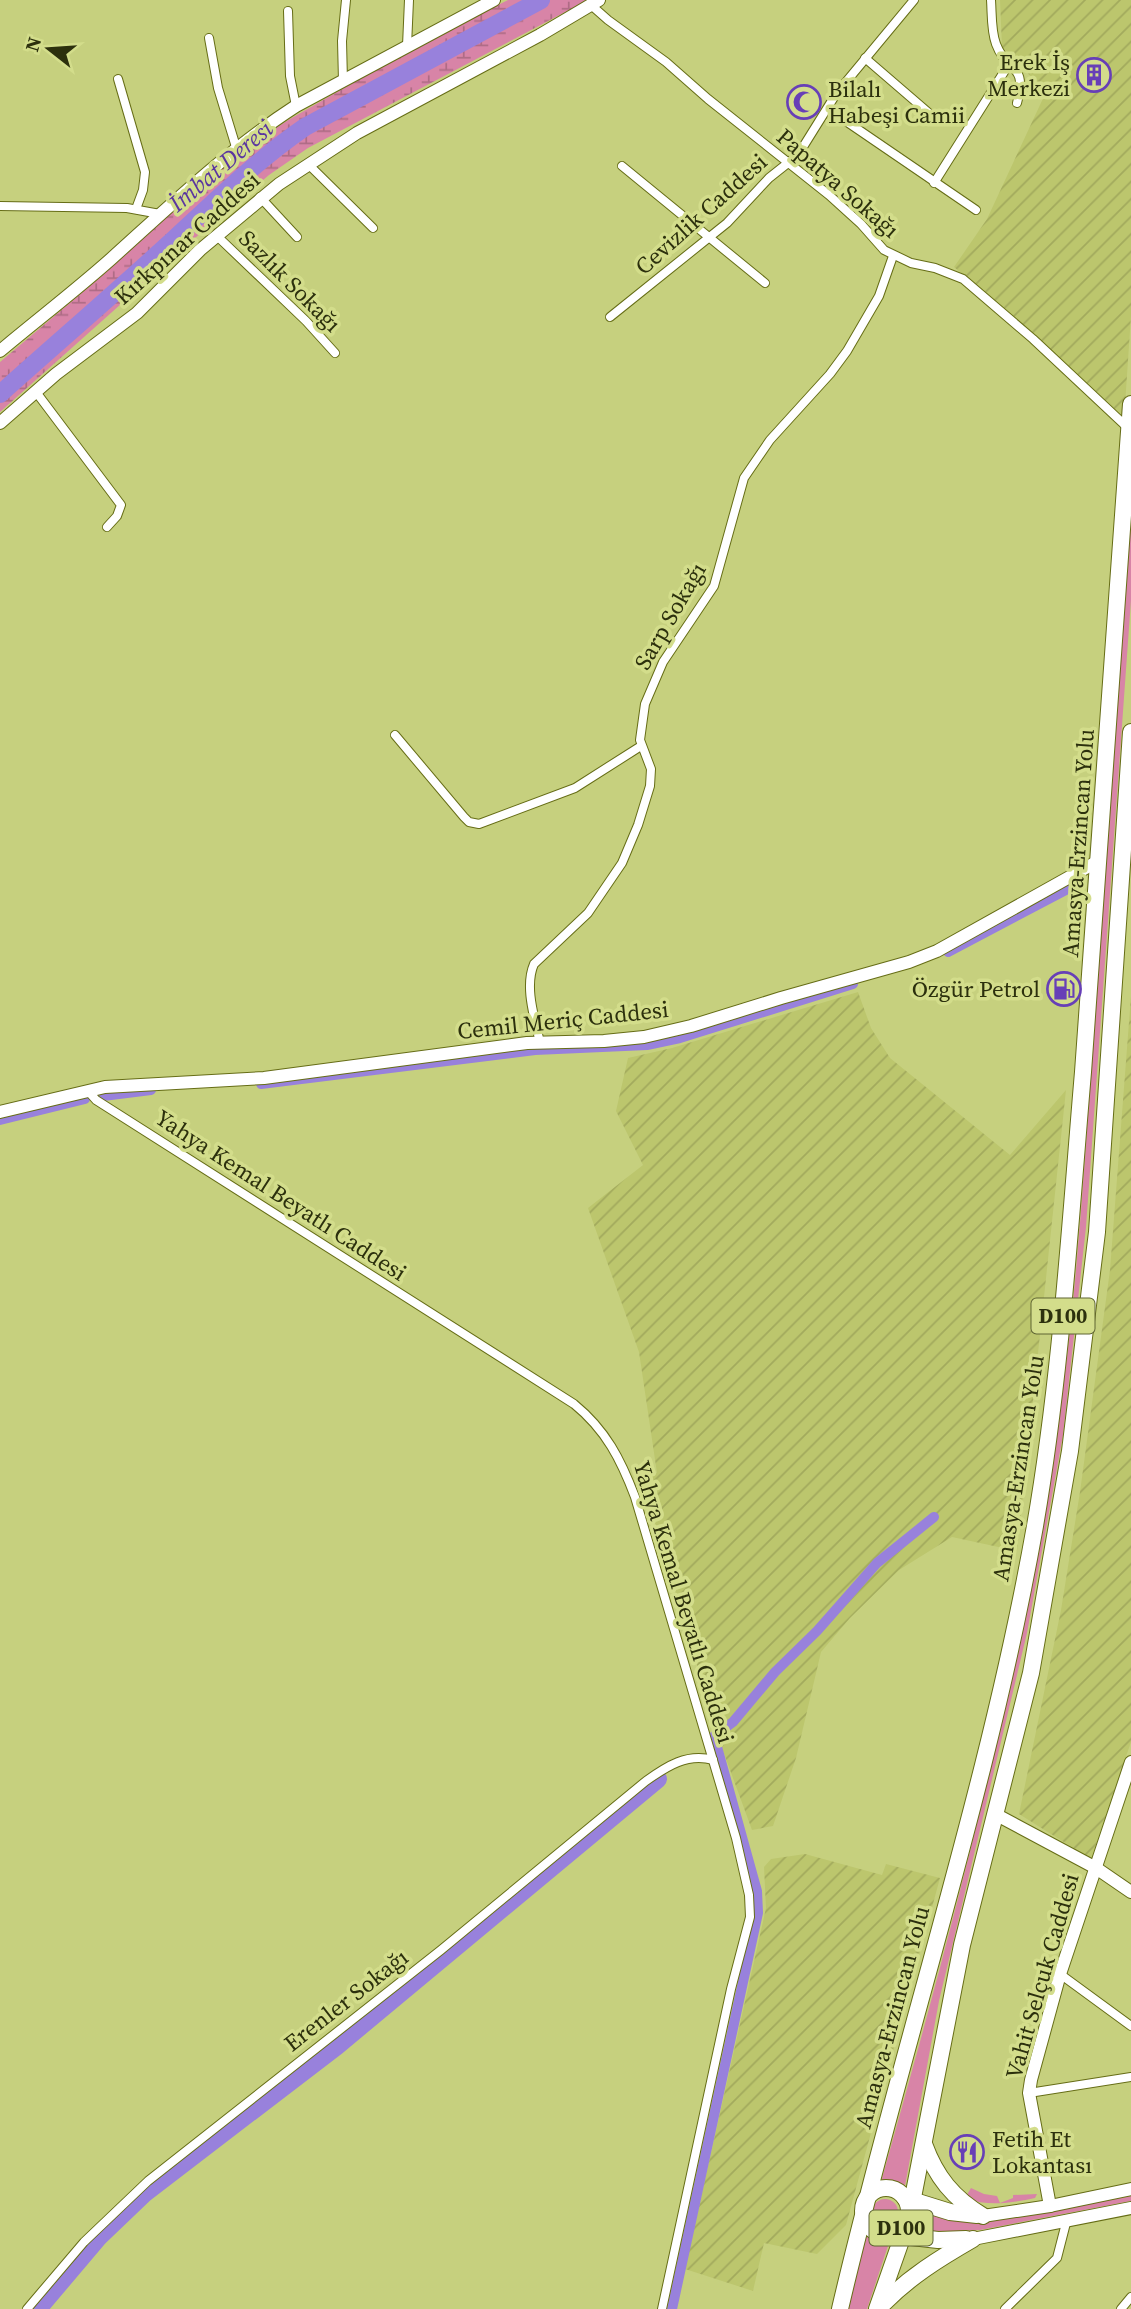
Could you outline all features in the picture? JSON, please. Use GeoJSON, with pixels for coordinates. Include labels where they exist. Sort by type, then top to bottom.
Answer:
{"type":"FeatureCollection","features":[{"type":"Feature","properties":{"kind":"highway","name":"Amasya-Erzincan Yolu"},"geometry":{"type":"LineString","coordinates":[[840,2309],[864,2207],[988,1747],[1035,1527],[1068,1270],[1100,860],[1131,404]]}},
{"type":"Feature","properties":{"kind":"highway","name":"Amasya-Erzincan Yolu"},"geometry":{"type":"LineString","coordinates":[[909,2199],[923,2143],[962,1945],[1038,1635],[1080,1384],[1097,1232],[1126,864],[1131,733]]}},
{"type":"Feature","properties":{"kind":"highway"},"geometry":{"type":"LineString","coordinates":[[923,2143],[931,2165],[943,2183],[963,2204],[983,2216]]}},
{"type":"Feature","properties":{"kind":"highway","name":"D100"},"geometry":{"type":"LineString","coordinates":[[877,2309],[904,2236],[909,2218],[909,2199],[893,2189],[878,2190],[864,2207],[864,2215],[871,2228],[885,2234],[899,2230],[909,2218]]}},
{"type":"Feature","properties":{"kind":"highway"},"geometry":{"type":"LineString","coordinates":[[909,2199],[950,2212],[983,2216]]}},
{"type":"Feature","properties":{"kind":"highway"},"geometry":{"type":"LineString","coordinates":[[885,2234],[948,2241],[973,2239]]}},
{"type":"Feature","properties":{"kind":"highway"},"geometry":{"type":"LineString","coordinates":[[877,2309],[921,2270],[973,2239]]}},
{"type":"Feature","properties":{"kind":"street"},"geometry":{"type":"LineString","coordinates":[[343,81],[342,41],[346,0]]}},
{"type":"Feature","properties":{"kind":"street"},"geometry":{"type":"LineString","coordinates":[[407,46],[409,0]]}},
{"type":"Feature","properties":{"kind":"street"},"geometry":{"type":"LineString","coordinates":[[468,14],[469,0]]}},
{"type":"Feature","properties":{"kind":"street","name":"Kırkpınar Caddesi"},"geometry":{"type":"LineString","coordinates":[[0,351],[236,148],[296,106],[494,0]]}},
{"type":"Feature","properties":{"kind":"street","name":"Cevizlik Caddesi"},"geometry":{"type":"LineString","coordinates":[[610,317],[727,223],[769,178],[804,147],[836,94],[914,0]]}},
{"type":"Feature","properties":{"kind":"street"},"geometry":{"type":"LineString","coordinates":[[991,0],[995,41],[1021,80],[1017,103]]}},
{"type":"Feature","properties":{"kind":"street","name":"Kırkpınar Caddesi"},"geometry":{"type":"LineString","coordinates":[[0,423],[137,313],[260,197],[308,163],[357,133],[595,2]]}},
{"type":"Feature","properties":{"kind":"street","name":"Papatya Sokağı"},"geometry":{"type":"LineString","coordinates":[[595,2],[608,20],[666,62],[851,214],[884,250],[893,256],[964,279],[1129,429]]}},
{"type":"Feature","properties":{"kind":"street"},"geometry":{"type":"LineString","coordinates":[[288,11],[290,76],[296,106]]}},
{"type":"Feature","properties":{"kind":"street"},"geometry":{"type":"LineString","coordinates":[[209,38],[218,88],[236,148]]}},
{"type":"Feature","properties":{"kind":"street"},"geometry":{"type":"LineString","coordinates":[[865,58],[930,114]]}},
{"type":"Feature","properties":{"kind":"street"},"geometry":{"type":"LineString","coordinates":[[934,183],[1009,64]]}},
{"type":"Feature","properties":{"kind":"street"},"geometry":{"type":"LineString","coordinates":[[118,79],[145,173],[143,190],[136,209]]}},
{"type":"Feature","properties":{"kind":"street"},"geometry":{"type":"LineString","coordinates":[[834,113],[976,211]]}},
{"type":"Feature","properties":{"kind":"street"},"geometry":{"type":"LineString","coordinates":[[308,163],[373,229]]}},
{"type":"Feature","properties":{"kind":"street"},"geometry":{"type":"LineString","coordinates":[[622,166],[765,284]]}},
{"type":"Feature","properties":{"kind":"street"},"geometry":{"type":"LineString","coordinates":[[260,197],[297,237]]}},
{"type":"Feature","properties":{"kind":"street"},"geometry":{"type":"LineString","coordinates":[[0,206],[136,209],[160,214]]}},
{"type":"Feature","properties":{"kind":"street","name":"Sazlık Sokağı"},"geometry":{"type":"LineString","coordinates":[[217,236],[306,321],[335,353]]}},
{"type":"Feature","properties":{"kind":"street","name":"Sarp Sokağı"},"geometry":{"type":"LineString","coordinates":[[540,1043],[531,996],[531,970],[543,954],[587,913],[622,863],[650,786],[651,769],[641,746],[642,716],[649,692],[675,643],[714,586],[744,478],[770,440],[830,374],[847,351],[879,296],[893,256]]}},
{"type":"Feature","properties":{"kind":"street"},"geometry":{"type":"LineString","coordinates":[[36,392],[121,505],[117,516],[107,527]]}},
{"type":"Feature","properties":{"kind":"street"},"geometry":{"type":"LineString","coordinates":[[395,736],[464,817],[469,822],[479,824],[575,788],[641,746]]}},
{"type":"Feature","properties":{"kind":"street","name":"Cemil Meriç Caddesi"},"geometry":{"type":"LineString","coordinates":[[0,1112],[88,1091],[137,1084],[286,1076],[540,1043],[624,1040],[667,1032],[909,962],[965,936],[1100,860]]}},
{"type":"Feature","properties":{"kind":"street","name":"Yahya Kemal Beyatlı Caddesi"},"geometry":{"type":"LineString","coordinates":[[88,1091],[96,1100],[329,1251],[574,1404],[597,1424],[618,1455],[635,1497],[736,1838],[750,1895],[750,1917],[730,1989],[662,2309]]}},
{"type":"Feature","properties":{"kind":"street","name":"Erenler Sokağı"},"geometry":{"type":"LineString","coordinates":[[27,2309],[84,2242],[148,2181],[441,1950],[646,1781],[680,1761],[700,1756],[713,1760]]}},
{"type":"Feature","properties":{"kind":"street","name":"Vahit Selçuk Caddesi"},"geometry":{"type":"LineString","coordinates":[[1050,2206],[1029,2093],[1034,2065],[1060,1974],[1131,1762]]}},
{"type":"Feature","properties":{"kind":"street"},"geometry":{"type":"LineString","coordinates":[[995,1814],[1096,1868],[1131,1892]]}},
{"type":"Feature","properties":{"kind":"street"},"geometry":{"type":"LineString","coordinates":[[1060,1974],[1131,2026]]}},
{"type":"Feature","properties":{"kind":"street"},"geometry":{"type":"LineString","coordinates":[[1029,2093],[1131,2077]]}},
{"type":"Feature","properties":{"kind":"street"},"geometry":{"type":"LineString","coordinates":[[983,2216],[1050,2206],[1131,2189]]}},
{"type":"Feature","properties":{"kind":"street"},"geometry":{"type":"LineString","coordinates":[[973,2239],[1131,2208]]}},
{"type":"Feature","properties":{"kind":"street"},"geometry":{"type":"LineString","coordinates":[[1005,2309],[1057,2258],[1066,2222]]}},
{"type":"Feature","properties":{"kind":"street"},"geometry":{"type":"LineString","coordinates":[[1121,2309],[1131,2297]]}},
{"type":"Feature","properties":{"kind":"shaded area"},"geometry":{"type":"Polygon","coordinates":[[[1000,0],[1131,0],[1131,316],[1124,420],[1033,333],[954,267],[987,219],[1046,92],[1002,47],[1000,0]]]}},
{"type":"Feature","properties":{"kind":"shaded area"},"geometry":{"type":"Polygon","coordinates":[[[858,992],[871,1028],[890,1058],[1010,1155],[1066,1090],[1017,1551],[952,1537],[899,1570],[850,1618],[821,1652],[796,1758],[773,1826],[752,1830],[722,1748],[641,1479],[657,1473],[639,1352],[588,1208],[643,1165],[616,1111],[628,1058],[672,1048],[858,992]]]}},
{"type":"Feature","properties":{"kind":"shaded area"},"geometry":{"type":"Polygon","coordinates":[[[1131,996],[1131,1742],[1091,1859],[1019,1814],[1061,1610],[1080,1492],[1110,1270],[1131,996]]]}},
{"type":"Feature","properties":{"kind":"shaded area"},"geometry":{"type":"Polygon","coordinates":[[[805,1854],[882,1875],[886,1864],[940,1878],[846,2225],[817,2254],[764,2243],[753,2291],[685,2269],[766,1908],[764,1867],[771,1859],[805,1854]]]}},
{"type":"Feature","properties":{"kind":"green space"},"geometry":{"type":"Polygon","coordinates":[[[508,0],[588,0],[308,148],[269,175],[0,412],[0,362],[104,274],[238,152],[426,41],[508,0]]]}},
{"type":"Feature","properties":{"kind":"green space"},"geometry":{"type":"Polygon","coordinates":[[[1131,513],[1131,600],[1086,1227],[1063,1435],[1027,1633],[939,2001],[905,2186],[881,2182],[932,1998],[1002,1719],[1040,1531],[1063,1387],[1083,1183],[1131,513]]]}},
{"type":"Feature","properties":{"kind":"green space"},"geometry":{"type":"Polygon","coordinates":[[[971,2188],[997,2196],[1000,2203],[982,2202],[965,2198],[971,2188]]]}},
{"type":"Feature","properties":{"kind":"green space"},"geometry":{"type":"Polygon","coordinates":[[[1037,2194],[1035,2198],[1000,2203],[1013,2198],[1013,2195],[1037,2194]]]}},
{"type":"Feature","properties":{"kind":"green space"},"geometry":{"type":"Polygon","coordinates":[[[1131,2196],[1131,2201],[980,2230],[921,2233],[927,2212],[986,2221],[1131,2196]]]}},
{"type":"Feature","properties":{"kind":"green space"},"geometry":{"type":"Polygon","coordinates":[[[885,2199],[894,2203],[898,2212],[894,2221],[885,2225],[876,2221],[872,2212],[876,2203],[885,2199]]]}},
{"type":"Feature","properties":{"kind":"green space"},"geometry":{"type":"Polygon","coordinates":[[[864,2236],[889,2243],[867,2309],[848,2309],[864,2236]]]}},
{"type":"Feature","properties":{"kind":"waterway","name":"İmbat Deresi"},"geometry":{"type":"LineString","coordinates":[[0,394],[236,182],[287,140],[305,127],[541,0]]}},
{"type":"Feature","properties":{"kind":"waterway"},"geometry":{"type":"LineString","coordinates":[[948,952],[1079,883]]}},
{"type":"Feature","properties":{"kind":"waterway"},"geometry":{"type":"LineString","coordinates":[[261,1084],[535,1050],[647,1045],[680,1038],[853,984]]}},
{"type":"Feature","properties":{"kind":"waterway"},"geometry":{"type":"LineString","coordinates":[[103,1096],[151,1090]]}},
{"type":"Feature","properties":{"kind":"waterway"},"geometry":{"type":"LineString","coordinates":[[0,1120],[85,1099]]}},
{"type":"Feature","properties":{"kind":"waterway"},"geometry":{"type":"LineString","coordinates":[[672,2309],[758,1913],[757,1891],[714,1736],[733,1722],[775,1672],[817,1631],[877,1563],[934,1517]]}},
{"type":"Feature","properties":{"kind":"waterway"},"geometry":{"type":"LineString","coordinates":[[38,2309],[99,2237],[145,2193],[337,2046],[658,1779]]}},
{"type":"Feature","properties":{"kind":"place","name":"Erek İş Merkezi"},"geometry":{"type":"Point","coordinates":[1094,75]}},
{"type":"Feature","properties":{"kind":"place","name":"Bilalı Habeşi Camii"},"geometry":{"type":"Point","coordinates":[804,102]}},
{"type":"Feature","properties":{"kind":"place","name":"Özgür Petrol"},"geometry":{"type":"Point","coordinates":[1064,989]}},
{"type":"Feature","properties":{"kind":"place","name":"Fetih Et Lokantası"},"geometry":{"type":"Point","coordinates":[967,2152]}}]}
